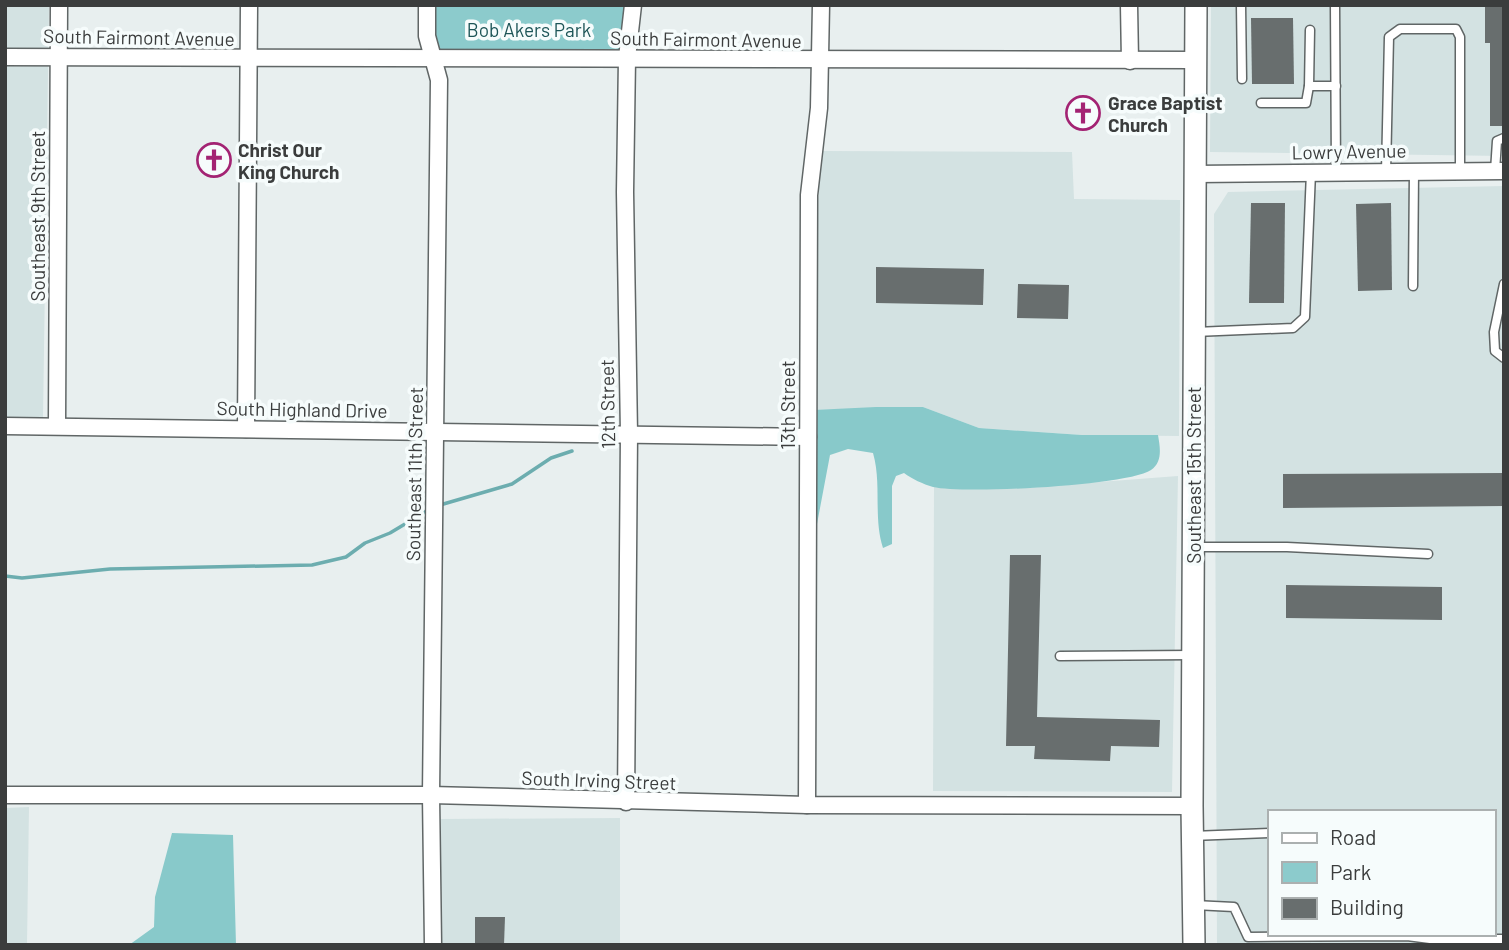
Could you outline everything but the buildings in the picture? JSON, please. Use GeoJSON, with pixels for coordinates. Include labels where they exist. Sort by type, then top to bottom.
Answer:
{"type":"FeatureCollection","features":[{"type":"Feature","properties":{"kind":"main road","name":"Southeast 15th Street"},"geometry":{"type":"LineString","coordinates":[[1194,945],[1192,806],[1196,5]]}},
{"type":"Feature","properties":{"kind":"street","name":"Southeast 9th Street"},"geometry":{"type":"LineString","coordinates":[[57,426],[59,5]]}},
{"type":"Feature","properties":{"kind":"street"},"geometry":{"type":"LineString","coordinates":[[246,429],[248,5]]}},
{"type":"Feature","properties":{"kind":"street","name":"Southeast 11th Street"},"geometry":{"type":"LineString","coordinates":[[427,5],[427,36],[439,80],[431,795],[433,945]]}},
{"type":"Feature","properties":{"kind":"street","name":"12th Street"},"geometry":{"type":"LineString","coordinates":[[626,802],[629,434],[625,192],[627,58],[632,5]]}},
{"type":"Feature","properties":{"kind":"street","name":"13th Street"},"geometry":{"type":"LineString","coordinates":[[807,805],[809,195],[819,108],[821,5]]}},
{"type":"Feature","properties":{"kind":"street"},"geometry":{"type":"LineString","coordinates":[[1129,5],[1130,61]]}},
{"type":"Feature","properties":{"kind":"street","name":"South Fairmont Avenue"},"geometry":{"type":"LineString","coordinates":[[5,57],[246,60],[1195,60]]}},
{"type":"Feature","properties":{"kind":"street","name":"Lowry Avenue"},"geometry":{"type":"LineString","coordinates":[[1195,174],[1500,171]]}},
{"type":"Feature","properties":{"kind":"street","name":"South Highland Drive"},"geometry":{"type":"LineString","coordinates":[[5,426],[808,437]]}},
{"type":"Feature","properties":{"kind":"street","name":"South Irving Street"},"geometry":{"type":"LineString","coordinates":[[5,795],[431,795],[807,805],[1192,806]]}},
{"type":"Feature","properties":{"kind":"lane"},"geometry":{"type":"LineString","coordinates":[[1241,5],[1242,79]]}},
{"type":"Feature","properties":{"kind":"lane"},"geometry":{"type":"LineString","coordinates":[[1335,5],[1336,172]]}},
{"type":"Feature","properties":{"kind":"lane"},"geometry":{"type":"LineString","coordinates":[[1386,172],[1389,37],[1400,29],[1456,29],[1460,37],[1460,171]]}},
{"type":"Feature","properties":{"kind":"lane"},"geometry":{"type":"LineString","coordinates":[[1261,103],[1306,103],[1310,30]]}},
{"type":"Feature","properties":{"kind":"lane"},"geometry":{"type":"LineString","coordinates":[[1309,86],[1336,86]]}},
{"type":"Feature","properties":{"kind":"lane"},"geometry":{"type":"LineString","coordinates":[[1500,171],[1496,146],[1497,141],[1504,138]]}},
{"type":"Feature","properties":{"kind":"lane"},"geometry":{"type":"LineString","coordinates":[[1413,286],[1414,171]]}},
{"type":"Feature","properties":{"kind":"lane"},"geometry":{"type":"LineString","coordinates":[[1194,332],[1293,328],[1305,317],[1311,172]]}},
{"type":"Feature","properties":{"kind":"lane"},"geometry":{"type":"LineString","coordinates":[[1504,284],[1494,332],[1495,351],[1504,358]]}},
{"type":"Feature","properties":{"kind":"lane"},"geometry":{"type":"LineString","coordinates":[[1193,547],[1287,547],[1428,554]]}},
{"type":"Feature","properties":{"kind":"lane"},"geometry":{"type":"LineString","coordinates":[[1060,656],[1193,654]]}},
{"type":"Feature","properties":{"kind":"lane"},"geometry":{"type":"LineString","coordinates":[[1192,836],[1268,833]]}},
{"type":"Feature","properties":{"kind":"lane"},"geometry":{"type":"LineString","coordinates":[[1194,905],[1234,907],[1248,937],[1504,939]]}},
{"type":"Feature","properties":{"kind":"shaded area"},"geometry":{"type":"Polygon","coordinates":[[[5,5],[49,5],[43,419],[5,420],[5,5]]]}},
{"type":"Feature","properties":{"kind":"shaded area"},"geometry":{"type":"Polygon","coordinates":[[[1211,5],[1504,5],[1504,156],[1210,152],[1211,5]]]}},
{"type":"Feature","properties":{"kind":"shaded area"},"geometry":{"type":"Polygon","coordinates":[[[823,151],[1072,152],[1074,199],[1180,200],[1179,436],[1082,435],[979,428],[923,407],[813,410],[819,180],[823,151]]]}},
{"type":"Feature","properties":{"kind":"shaded area"},"geometry":{"type":"Polygon","coordinates":[[[1504,186],[1504,945],[1217,945],[1214,214],[1228,192],[1504,186]]]}},
{"type":"Feature","properties":{"kind":"shaded area"},"geometry":{"type":"Polygon","coordinates":[[[923,407],[979,428],[1082,435],[1158,435],[1159,459],[1151,470],[1136,476],[1080,484],[1009,489],[933,487],[904,473],[896,476],[892,486],[892,544],[883,548],[878,524],[877,477],[873,453],[848,449],[830,455],[817,524],[812,513],[813,410],[923,407]]]}},
{"type":"Feature","properties":{"kind":"shaded area"},"geometry":{"type":"Polygon","coordinates":[[[1178,476],[1172,792],[933,791],[934,487],[1020,488],[1178,476]]]}},
{"type":"Feature","properties":{"kind":"shaded area"},"geometry":{"type":"Polygon","coordinates":[[[29,807],[27,945],[5,945],[5,808],[29,807]]]}},
{"type":"Feature","properties":{"kind":"shaded area"},"geometry":{"type":"Polygon","coordinates":[[[620,818],[620,945],[441,945],[441,819],[620,818]]]}},
{"type":"Feature","properties":{"kind":"shaded area"},"geometry":{"type":"Polygon","coordinates":[[[172,833],[233,835],[236,945],[129,945],[154,927],[155,897],[172,833]]]}},
{"type":"Feature","properties":{"kind":"green space","name":"Bob Akers Park"},"geometry":{"type":"Polygon","coordinates":[[[430,5],[627,5],[621,48],[617,51],[442,51],[433,46],[430,5]]]}},
{"type":"Feature","properties":{"kind":"waterway"},"geometry":{"type":"LineString","coordinates":[[440,505],[512,484],[551,458],[572,451]]}},
{"type":"Feature","properties":{"kind":"waterway"},"geometry":{"type":"LineString","coordinates":[[5,576],[22,578],[110,569],[312,565],[346,557],[365,543],[390,533],[430,509]]}},
{"type":"Feature","properties":{"kind":"place","name":"Grace Baptist Church"},"geometry":{"type":"Point","coordinates":[1083,113]}},
{"type":"Feature","properties":{"kind":"place","name":"Christ Our King Church"},"geometry":{"type":"Point","coordinates":[214,160]}}]}
